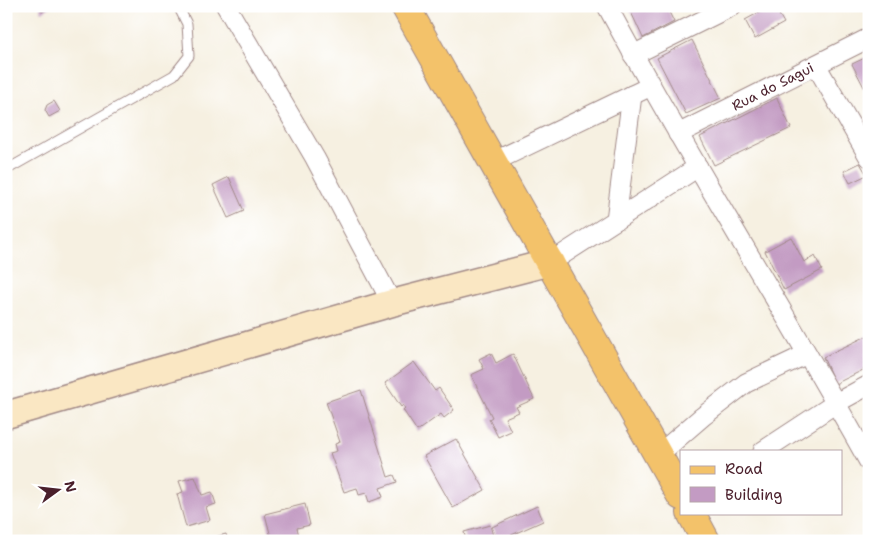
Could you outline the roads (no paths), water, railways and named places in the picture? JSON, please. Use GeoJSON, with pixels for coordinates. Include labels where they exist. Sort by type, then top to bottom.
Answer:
{"type":"FeatureCollection","features":[{"type":"Feature","properties":{"kind":"main road"},"geometry":{"type":"LineString","coordinates":[[406,6],[680,494]]}},
{"type":"Feature","properties":{"kind":"main road"},"geometry":{"type":"LineString","coordinates":[[692,514],[706,541]]}},
{"type":"Feature","properties":{"kind":"street"},"geometry":{"type":"LineString","coordinates":[[226,6],[316,158],[392,303]]}},
{"type":"Feature","properties":{"kind":"street"},"geometry":{"type":"LineString","coordinates":[[607,6],[678,134],[869,462]]}},
{"type":"Feature","properties":{"kind":"street"},"geometry":{"type":"LineString","coordinates":[[633,55],[732,6]]}},
{"type":"Feature","properties":{"kind":"street","name":"Rua do Sagui"},"geometry":{"type":"LineString","coordinates":[[678,134],[869,38]]}},
{"type":"Feature","properties":{"kind":"street"},"geometry":{"type":"LineString","coordinates":[[816,65],[869,157]]}},
{"type":"Feature","properties":{"kind":"street"},"geometry":{"type":"LineString","coordinates":[[493,162],[651,86]]}},
{"type":"Feature","properties":{"kind":"street"},"geometry":{"type":"LineString","coordinates":[[616,220],[632,95]]}},
{"type":"Feature","properties":{"kind":"street"},"geometry":{"type":"LineString","coordinates":[[6,415],[392,303],[551,262],[698,167]]}},
{"type":"Feature","properties":{"kind":"street"},"geometry":{"type":"LineString","coordinates":[[658,455],[702,417],[746,383],[807,354]]}},
{"type":"Feature","properties":{"kind":"street"},"geometry":{"type":"LineString","coordinates":[[765,450],[836,403],[869,385]]}},
{"type":"Feature","properties":{"kind":"lane"},"geometry":{"type":"LineString","coordinates":[[6,170],[174,75],[189,56],[188,24],[178,6]]}}]}
